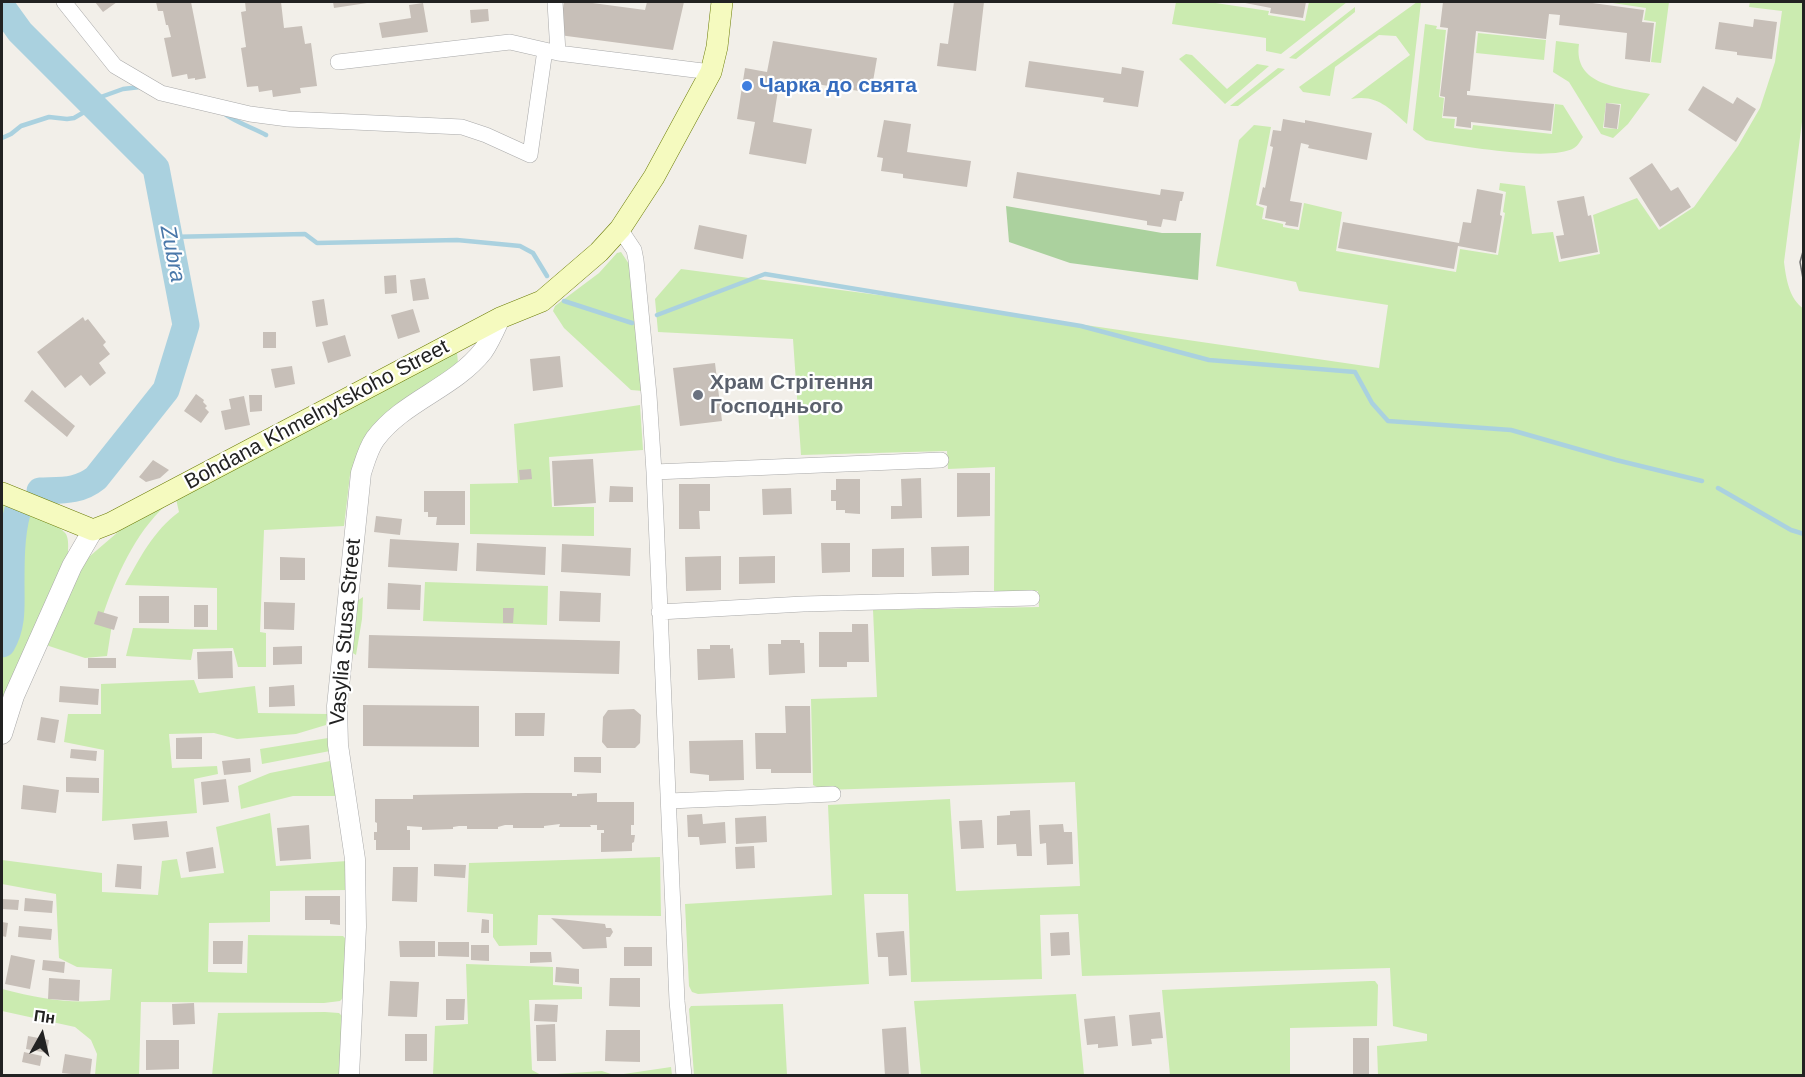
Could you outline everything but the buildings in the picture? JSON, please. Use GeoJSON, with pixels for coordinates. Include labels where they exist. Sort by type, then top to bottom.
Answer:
{"type":"FeatureCollection","features":[{"type":"Feature","properties":{"kind":"main road","name":"Bohdana Khmelnytskoho Street"},"geometry":{"type":"LineString","coordinates":[[93,530],[111,523],[500,318],[542,301],[599,252],[620,229],[654,177],[711,72],[717,47],[722,2]]}},
{"type":"Feature","properties":{"kind":"main road"},"geometry":{"type":"LineString","coordinates":[[6,495],[93,530]]}},
{"type":"Feature","properties":{"kind":"street"},"geometry":{"type":"LineString","coordinates":[[64,2],[115,66],[161,93],[250,114],[288,119],[462,127],[530,155],[551,51],[555,2]]}},
{"type":"Feature","properties":{"kind":"street"},"geometry":{"type":"LineString","coordinates":[[338,62],[510,42],[551,51],[711,72]]}},
{"type":"Feature","properties":{"kind":"street"},"geometry":{"type":"LineString","coordinates":[[620,229],[634,250],[636,260],[649,394],[677,1001],[684,1076]]}},
{"type":"Feature","properties":{"kind":"street","name":"Vasylia Stusa Street"},"geometry":{"type":"LineString","coordinates":[[349,1076],[356,927],[355,860],[338,745],[337,706],[361,473],[374,441],[382,431],[393,419],[459,374],[482,352],[500,318]]}},
{"type":"Feature","properties":{"kind":"street"},"geometry":{"type":"LineString","coordinates":[[654,472],[941,460]]}},
{"type":"Feature","properties":{"kind":"street"},"geometry":{"type":"LineString","coordinates":[[2,734],[14,696],[72,566],[93,530]]}},
{"type":"Feature","properties":{"kind":"street"},"geometry":{"type":"LineString","coordinates":[[659,612],[803,604],[1032,598]]}},
{"type":"Feature","properties":{"kind":"street"},"geometry":{"type":"LineString","coordinates":[[669,801],[833,794]]}},
{"type":"Feature","properties":{"kind":"green space"},"geometry":{"type":"Polygon","coordinates":[[[1176,2],[1209,2],[1269,11],[1268,15],[1305,21],[1309,2],[1347,2],[1281,54],[1266,51],[1266,38],[1172,24],[1176,2]]]}},
{"type":"Feature","properties":{"kind":"green space"},"geometry":{"type":"Polygon","coordinates":[[[1417,2],[1421,2],[1407,124],[1375,100],[1351,99],[1410,55],[1396,36],[1379,35],[1335,67],[1330,96],[1303,92],[1299,87],[1417,2]]]}},
{"type":"Feature","properties":{"kind":"green space"},"geometry":{"type":"Polygon","coordinates":[[[1606,2],[1669,2],[1661,63],[1651,62],[1656,22],[1644,20],[1646,8],[1606,2]]]}},
{"type":"Feature","properties":{"kind":"green space"},"geometry":{"type":"Polygon","coordinates":[[[1750,2],[1803,2],[1803,114],[1784,262],[1792,294],[1804,309],[1803,1075],[1378,1075],[1377,1046],[1427,1041],[1427,1034],[1393,1026],[1390,968],[1082,976],[1078,914],[1040,915],[1042,979],[911,982],[908,894],[864,894],[869,984],[698,994],[692,992],[689,986],[685,904],[832,895],[828,805],[950,799],[956,891],[1080,886],[1075,782],[823,790],[813,785],[811,699],[877,697],[873,610],[1039,607],[1038,591],[994,591],[995,467],[948,469],[947,451],[801,455],[793,339],[658,332],[655,299],[681,269],[901,298],[1379,368],[1388,305],[1299,291],[1296,282],[1216,266],[1239,140],[1254,125],[1271,127],[1256,205],[1264,208],[1262,219],[1299,230],[1304,203],[1342,212],[1336,251],[1456,272],[1460,249],[1498,255],[1506,192],[1499,190],[1500,183],[1525,186],[1532,234],[1553,232],[1559,262],[1600,254],[1593,215],[1637,198],[1659,230],[1694,207],[1738,146],[1760,108],[1775,62],[1782,11],[1749,7],[1750,2]]]}},
{"type":"Feature","properties":{"kind":"green space"},"geometry":{"type":"Polygon","coordinates":[[[1355,7],[1355,12],[1296,59],[1289,58],[1355,7]]]}},
{"type":"Feature","properties":{"kind":"green space"},"geometry":{"type":"Polygon","coordinates":[[[1425,24],[1446,30],[1439,97],[1444,98],[1442,118],[1455,119],[1454,128],[1472,130],[1473,125],[1552,134],[1555,104],[1563,105],[1583,137],[1578,145],[1563,152],[1547,154],[1507,152],[1426,140],[1413,130],[1425,24]]]}},
{"type":"Feature","properties":{"kind":"green space"},"geometry":{"type":"Polygon","coordinates":[[[1478,33],[1546,40],[1544,60],[1476,53],[1478,33]]]}},
{"type":"Feature","properties":{"kind":"green space"},"geometry":{"type":"Polygon","coordinates":[[[1556,41],[1579,44],[1579,58],[1583,69],[1591,76],[1613,86],[1650,94],[1628,124],[1613,138],[1601,134],[1569,82],[1553,72],[1556,41]],[[1606,103],[1603,128],[1618,129],[1621,104],[1606,103]]]}},
{"type":"Feature","properties":{"kind":"green space"},"geometry":{"type":"Polygon","coordinates":[[[1186,54],[1192,55],[1227,89],[1257,64],[1269,66],[1225,104],[1179,59],[1186,54]]]}},
{"type":"Feature","properties":{"kind":"green space"},"geometry":{"type":"Polygon","coordinates":[[[1278,68],[1285,69],[1238,106],[1230,106],[1278,68]]]}},
{"type":"Feature","properties":{"kind":"green space"},"geometry":{"type":"Polygon","coordinates":[[[1006,206],[1162,233],[1201,233],[1198,280],[1070,263],[1009,242],[1006,206]]]}},
{"type":"Feature","properties":{"kind":"green space"},"geometry":{"type":"Polygon","coordinates":[[[621,252],[629,264],[643,391],[631,390],[564,328],[553,311],[555,306],[599,273],[617,253],[621,252]]]}},
{"type":"Feature","properties":{"kind":"green space"},"geometry":{"type":"Polygon","coordinates":[[[457,352],[458,363],[363,445],[350,475],[344,526],[264,530],[260,632],[266,633],[266,667],[238,667],[233,648],[193,649],[191,660],[126,656],[133,628],[217,630],[217,588],[125,585],[155,536],[179,512],[176,499],[457,352]]]}},
{"type":"Feature","properties":{"kind":"green space"},"geometry":{"type":"Polygon","coordinates":[[[640,405],[643,450],[549,457],[552,507],[594,507],[594,536],[470,534],[470,484],[518,483],[514,424],[640,405]]]}},
{"type":"Feature","properties":{"kind":"green space"},"geometry":{"type":"Polygon","coordinates":[[[2,501],[46,520],[62,530],[67,536],[68,553],[2,715],[2,501]]]}},
{"type":"Feature","properties":{"kind":"green space"},"geometry":{"type":"Polygon","coordinates":[[[166,505],[145,529],[127,557],[113,587],[102,618],[112,624],[107,656],[85,658],[43,644],[83,562],[125,526],[166,505]]]}},
{"type":"Feature","properties":{"kind":"green space"},"geometry":{"type":"Polygon","coordinates":[[[425,582],[548,586],[547,625],[423,621],[425,582]]]}},
{"type":"Feature","properties":{"kind":"green space"},"geometry":{"type":"Polygon","coordinates":[[[363,597],[356,655],[351,652],[357,601],[363,597]]]}},
{"type":"Feature","properties":{"kind":"green space"},"geometry":{"type":"Polygon","coordinates":[[[194,680],[199,693],[255,686],[258,713],[327,714],[326,725],[296,734],[237,739],[214,733],[169,734],[172,768],[217,766],[218,774],[194,779],[197,813],[102,821],[104,750],[64,742],[68,714],[101,714],[101,684],[194,680]]]}},
{"type":"Feature","properties":{"kind":"green space"},"geometry":{"type":"Polygon","coordinates":[[[328,738],[330,751],[262,764],[260,749],[328,738]]]}},
{"type":"Feature","properties":{"kind":"green space"},"geometry":{"type":"Polygon","coordinates":[[[330,761],[337,796],[293,796],[241,809],[238,786],[270,773],[330,761]]]}},
{"type":"Feature","properties":{"kind":"green space"},"geometry":{"type":"Polygon","coordinates":[[[270,813],[276,866],[347,861],[348,890],[270,891],[270,922],[209,923],[208,972],[247,973],[248,935],[343,936],[347,940],[343,998],[340,1001],[324,1003],[141,1002],[139,1076],[95,1075],[97,1054],[91,1040],[75,1027],[2,1011],[2,989],[55,1000],[110,1000],[112,969],[77,967],[59,958],[56,894],[2,884],[2,860],[102,873],[102,892],[158,895],[162,861],[177,859],[181,878],[224,873],[216,827],[270,813]]]}},
{"type":"Feature","properties":{"kind":"green space"},"geometry":{"type":"Polygon","coordinates":[[[660,857],[661,916],[538,915],[537,945],[499,946],[493,937],[493,914],[467,912],[469,863],[660,857]]]}},
{"type":"Feature","properties":{"kind":"green space"},"geometry":{"type":"Polygon","coordinates":[[[466,964],[553,967],[553,985],[582,987],[582,999],[529,1000],[532,1070],[541,1075],[433,1075],[435,1026],[468,1024],[466,964]]]}},
{"type":"Feature","properties":{"kind":"green space"},"geometry":{"type":"Polygon","coordinates":[[[1375,981],[1378,985],[1377,1026],[1290,1028],[1290,1075],[1170,1075],[1162,990],[1375,981]]]}},
{"type":"Feature","properties":{"kind":"green space"},"geometry":{"type":"Polygon","coordinates":[[[1076,994],[1084,1075],[921,1075],[914,1001],[1076,994]]]}},
{"type":"Feature","properties":{"kind":"green space"},"geometry":{"type":"Polygon","coordinates":[[[783,1004],[787,1075],[694,1075],[689,1009],[691,1006],[783,1004]]]}},
{"type":"Feature","properties":{"kind":"green space"},"geometry":{"type":"Polygon","coordinates":[[[218,1013],[339,1013],[342,1016],[341,1075],[212,1076],[218,1013]]]}},
{"type":"Feature","properties":{"kind":"green space"},"geometry":{"type":"Polygon","coordinates":[[[671,1067],[672,1075],[617,1075],[671,1067]]]}},
{"type":"Feature","properties":{"kind":"green space"},"geometry":{"type":"Polygon","coordinates":[[[602,1071],[614,1075],[541,1075],[602,1071]]]}},
{"type":"Feature","properties":{"kind":"waterway","name":"Zubra"},"geometry":{"type":"LineString","coordinates":[[2,7],[20,32],[156,168],[186,325],[166,390],[96,478],[76,488],[40,491]]}},
{"type":"Feature","properties":{"kind":"waterway"},"geometry":{"type":"LineString","coordinates":[[2,138],[21,126],[49,117],[74,118],[86,111],[98,98],[123,89],[140,87]]}},
{"type":"Feature","properties":{"kind":"waterway"},"geometry":{"type":"LineString","coordinates":[[224,113],[266,135]]}},
{"type":"Feature","properties":{"kind":"waterway"},"geometry":{"type":"LineString","coordinates":[[168,237],[305,234],[317,243],[457,240],[520,246],[533,253],[547,276]]}},
{"type":"Feature","properties":{"kind":"waterway"},"geometry":{"type":"LineString","coordinates":[[657,315],[765,274],[1081,326],[1209,360],[1355,372],[1372,403],[1388,421],[1511,430],[1616,460],[1702,481]]}},
{"type":"Feature","properties":{"kind":"waterway"},"geometry":{"type":"LineString","coordinates":[[564,301],[632,323]]}},
{"type":"Feature","properties":{"kind":"waterway"},"geometry":{"type":"LineString","coordinates":[[1718,488],[1791,530],[1804,534]]}},
{"type":"Feature","properties":{"kind":"waterway","name":"Zubra"},"geometry":{"type":"LineString","coordinates":[[2,644],[11,615],[12,548],[17,513]]}},
{"type":"Feature","properties":{"kind":"waterway"},"geometry":{"type":"LineString","coordinates":[[2,529],[13,531]]}},
{"type":"Feature","properties":{"kind":"tram line"},"geometry":{"type":"LineString","coordinates":[[1804,248],[1800,262],[1804,284]]}},
{"type":"Feature","properties":{"kind":"place","name":"Чарка до свята"},"geometry":{"type":"Point","coordinates":[747,86]}},
{"type":"Feature","properties":{"kind":"place","name":"Храм Стрітення Господнього"},"geometry":{"type":"Point","coordinates":[698,395]}}]}
